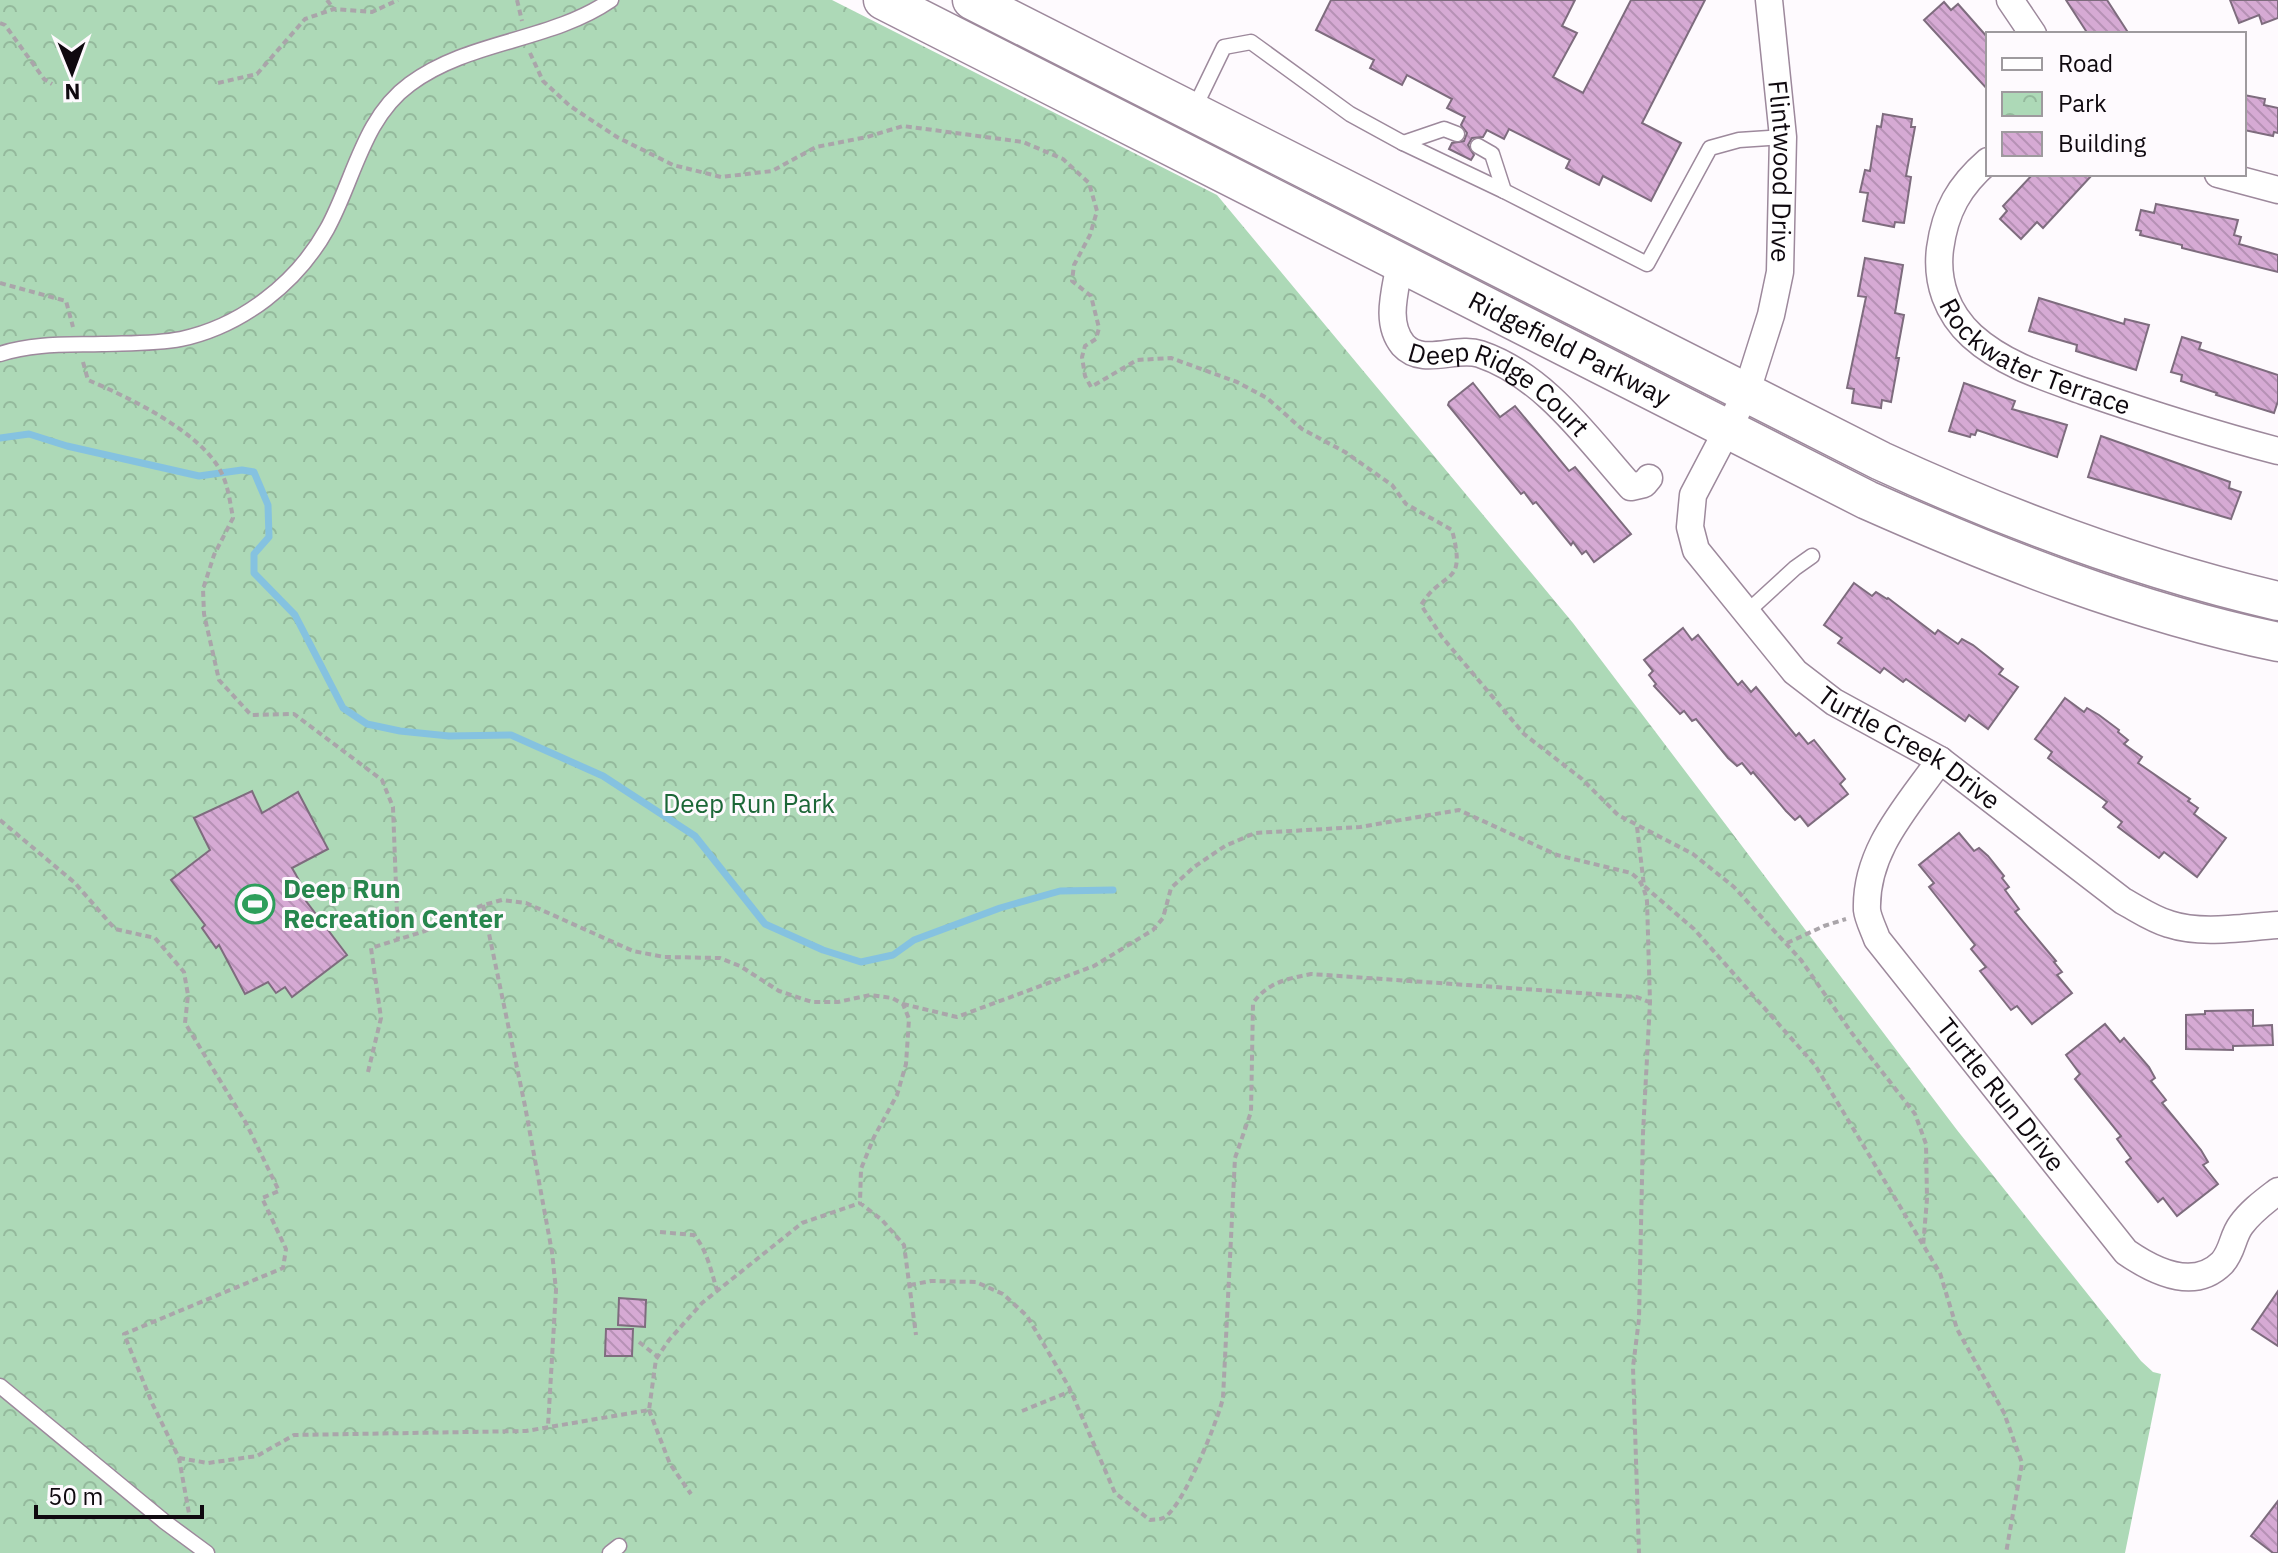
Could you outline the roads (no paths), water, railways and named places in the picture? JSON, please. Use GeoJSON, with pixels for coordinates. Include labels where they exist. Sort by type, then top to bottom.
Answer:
{"type":"FeatureCollection","features":[{"type":"Feature","properties":{"kind":"main road","name":"Ridgefield Parkway"},"geometry":{"type":"LineString","coordinates":[[883,0],[1854,494],[1977,549],[2100,592],[2278,642]]}},
{"type":"Feature","properties":{"kind":"main road","name":"Ridgefield Parkway"},"geometry":{"type":"LineString","coordinates":[[972,0],[1881,461],[2005,516],[2143,564],[2278,601]]}},
{"type":"Feature","properties":{"kind":"street","name":"Flintwood Drive"},"geometry":{"type":"LineString","coordinates":[[1729,430],[1746,394],[1771,315],[1780,272],[1783,137],[1769,0]]}},
{"type":"Feature","properties":{"kind":"street"},"geometry":{"type":"LineString","coordinates":[[2010,0],[2032,32]]}},
{"type":"Feature","properties":{"kind":"street","name":"Rockwater Terrace"},"geometry":{"type":"LineString","coordinates":[[1986,163],[1959,189],[1947,213],[1939,263],[1945,301],[1972,336],[1999,355],[2043,376],[2194,428],[2278,451]]}},
{"type":"Feature","properties":{"kind":"street"},"geometry":{"type":"LineString","coordinates":[[2226,176],[2278,190]]}},
{"type":"Feature","properties":{"kind":"street","name":"Deep Ridge Court"},"geometry":{"type":"LineString","coordinates":[[1400,262],[1392,321],[1397,336],[1406,348],[1424,356],[1478,353],[1514,370],[1545,391],[1631,487],[1644,484],[1649,478]]}},
{"type":"Feature","properties":{"kind":"street","name":"Turtle Creek Drive"},"geometry":{"type":"LineString","coordinates":[[1729,430],[1693,495],[1690,527],[1696,550],[1795,672],[1834,702],[1940,760],[2123,901],[2151,917],[2190,928],[2278,925]]}},
{"type":"Feature","properties":{"kind":"street","name":"Turtle Run Drive"},"geometry":{"type":"LineString","coordinates":[[1940,760],[1882,843],[1872,868],[1867,913],[1877,939],[2126,1252],[2149,1268],[2169,1276],[2194,1276],[2208,1272],[2221,1264],[2232,1249],[2234,1237],[2249,1216],[2278,1191]]}},
{"type":"Feature","properties":{"kind":"lane"},"geometry":{"type":"LineString","coordinates":[[0,354],[45,346],[183,338],[217,327],[270,297],[315,250],[329,227],[380,113],[411,82],[471,54],[568,24],[611,0]]}},
{"type":"Feature","properties":{"kind":"lane"},"geometry":{"type":"LineString","coordinates":[[1192,112],[1224,47],[1251,42],[1350,114],[1647,264],[1710,148],[1739,140],[1783,137]]}},
{"type":"Feature","properties":{"kind":"lane"},"geometry":{"type":"LineString","coordinates":[[1403,143],[1444,129],[1457,134]]}},
{"type":"Feature","properties":{"kind":"lane"},"geometry":{"type":"LineString","coordinates":[[1478,146],[1492,154],[1504,191]]}},
{"type":"Feature","properties":{"kind":"lane"},"geometry":{"type":"LineString","coordinates":[[1747,612],[1812,556]]}},
{"type":"Feature","properties":{"kind":"lane"},"geometry":{"type":"LineString","coordinates":[[0,1386],[201,1549]]}},
{"type":"Feature","properties":{"kind":"waterway"},"geometry":{"type":"LineString","coordinates":[[0,438],[29,434],[67,446],[199,476],[242,470],[254,472],[268,505],[269,537],[254,554],[254,573],[295,615],[343,708],[367,724],[400,731],[449,736],[511,735],[603,776],[695,836],[765,924],[823,950],[861,962],[893,955],[914,940],[1000,908],[1060,891],[1113,890]]}},
{"type":"Feature","properties":{"kind":"place","name":"Deep Run Recreation Center"},"geometry":{"type":"Point","coordinates":[255,904]}},
{"type":"Feature","properties":{"kind":"park label","name":"Deep Run Park"},"geometry":{"type":"Point","coordinates":[749,804]}}]}
